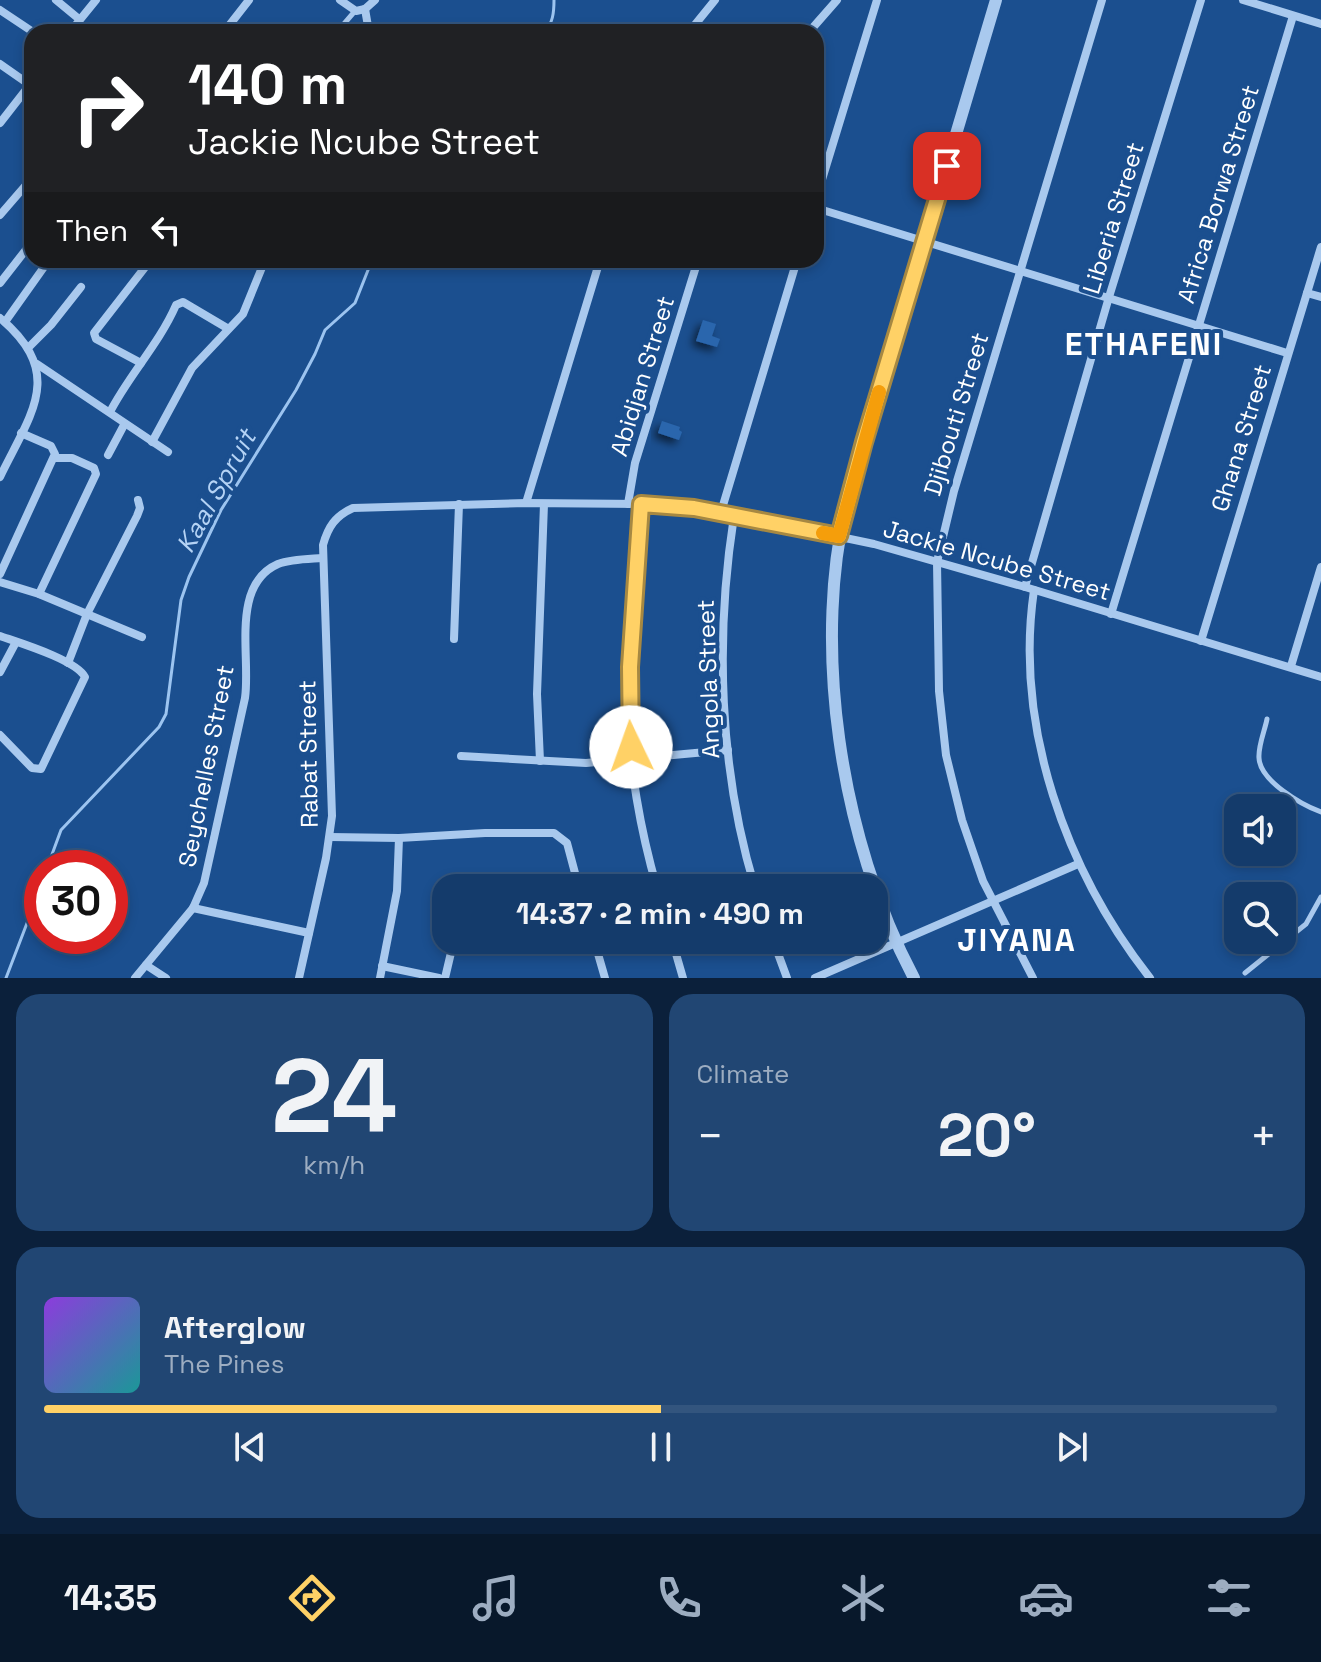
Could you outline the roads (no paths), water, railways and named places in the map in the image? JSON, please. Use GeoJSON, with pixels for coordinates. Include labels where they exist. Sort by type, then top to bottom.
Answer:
{"type":"FeatureCollection","features":[{"type":"Feature","properties":{"kind":"street"},"geometry":{"type":"LineString","coordinates":[[56,0],[79,19]]}},
{"type":"Feature","properties":{"kind":"street"},"geometry":{"type":"LineString","coordinates":[[76,24],[96,0]]}},
{"type":"Feature","properties":{"kind":"street"},"geometry":{"type":"LineString","coordinates":[[230,24],[249,0]]}},
{"type":"Feature","properties":{"kind":"street"},"geometry":{"type":"LineString","coordinates":[[340,0],[361,10],[366,24]]}},
{"type":"Feature","properties":{"kind":"street"},"geometry":{"type":"LineString","coordinates":[[361,10],[375,0]]}},
{"type":"Feature","properties":{"kind":"street"},"geometry":{"type":"LineString","coordinates":[[696,24],[715,0]]}},
{"type":"Feature","properties":{"kind":"street"},"geometry":{"type":"LineString","coordinates":[[816,24],[837,0]]}},
{"type":"Feature","properties":{"kind":"street"},"geometry":{"type":"LineString","coordinates":[[824,173],[877,0]]}},
{"type":"Feature","properties":{"kind":"street"},"geometry":{"type":"LineString","coordinates":[[914,978],[865,859],[850,795],[836,696],[832,626],[839,536],[854,476],[996,0]]}},
{"type":"Feature","properties":{"kind":"street","name":"Djibouti Street"},"geometry":{"type":"LineString","coordinates":[[1033,978],[991,900],[962,820],[946,755],[939,691],[937,562],[951,499],[1102,0]]}},
{"type":"Feature","properties":{"kind":"street","name":"Liberia Street"},"geometry":{"type":"LineString","coordinates":[[1150,978],[1111,925],[1078,864],[1060,818],[1039,736],[1030,649],[1030,588],[1109,297],[1201,0]]}},
{"type":"Feature","properties":{"kind":"street"},"geometry":{"type":"LineString","coordinates":[[1243,0],[1321,24]]}},
{"type":"Feature","properties":{"kind":"street"},"geometry":{"type":"LineString","coordinates":[[0,10],[24,26]]}},
{"type":"Feature","properties":{"kind":"street","name":"Africa Borwa Street"},"geometry":{"type":"LineString","coordinates":[[1111,614],[1293,16]]}},
{"type":"Feature","properties":{"kind":"street"},"geometry":{"type":"LineString","coordinates":[[0,64],[24,79]]}},
{"type":"Feature","properties":{"kind":"street"},"geometry":{"type":"LineString","coordinates":[[0,123],[24,93]]}},
{"type":"Feature","properties":{"kind":"street"},"geometry":{"type":"LineString","coordinates":[[0,215],[24,187]]}},
{"type":"Feature","properties":{"kind":"street"},"geometry":{"type":"LineString","coordinates":[[824,210],[1287,353]]}},
{"type":"Feature","properties":{"kind":"street","name":"Ghana Street"},"geometry":{"type":"LineString","coordinates":[[1201,641],[1321,247]]}},
{"type":"Feature","properties":{"kind":"street"},"geometry":{"type":"LineString","coordinates":[[0,283],[24,252]]}},
{"type":"Feature","properties":{"kind":"street"},"geometry":{"type":"LineString","coordinates":[[0,477],[36,399],[39,379],[37,364],[29,347],[2,320],[43,268]]}},
{"type":"Feature","properties":{"kind":"street"},"geometry":{"type":"LineString","coordinates":[[141,363],[96,339],[94,333],[144,268]]}},
{"type":"Feature","properties":{"kind":"street"},"geometry":{"type":"LineString","coordinates":[[152,442],[192,368],[243,314],[262,268]]}},
{"type":"Feature","properties":{"kind":"street"},"geometry":{"type":"LineString","coordinates":[[526,503],[598,268]]}},
{"type":"Feature","properties":{"kind":"street","name":"Abidjan Street"},"geometry":{"type":"LineString","coordinates":[[628,504],[635,463],[696,268]]}},
{"type":"Feature","properties":{"kind":"street"},"geometry":{"type":"LineString","coordinates":[[721,512],[795,268]]}},
{"type":"Feature","properties":{"kind":"street"},"geometry":{"type":"LineString","coordinates":[[29,347],[81,287]]}},
{"type":"Feature","properties":{"kind":"street"},"geometry":{"type":"LineString","coordinates":[[1307,293],[1321,297]]}},
{"type":"Feature","properties":{"kind":"street"},"geometry":{"type":"LineString","coordinates":[[110,412],[176,305],[183,302],[227,328]]}},
{"type":"Feature","properties":{"kind":"street"},"geometry":{"type":"LineString","coordinates":[[37,364],[168,452]]}},
{"type":"Feature","properties":{"kind":"street"},"geometry":{"type":"LineString","coordinates":[[108,455],[124,425]]}},
{"type":"Feature","properties":{"kind":"street"},"geometry":{"type":"LineString","coordinates":[[0,574],[54,458],[53,447],[21,433]]}},
{"type":"Feature","properties":{"kind":"street"},"geometry":{"type":"LineString","coordinates":[[39,594],[96,474],[94,468],[81,461],[67,457],[54,458]]}},
{"type":"Feature","properties":{"kind":"street"},"geometry":{"type":"LineString","coordinates":[[68,663],[87,614],[139,512],[138,500]]}},
{"type":"Feature","properties":{"kind":"street","name":"Jackie Ncube Street"},"geometry":{"type":"LineString","coordinates":[[329,527],[339,516],[353,508],[526,503],[641,504],[721,512],[839,536],[937,562],[1321,677]]}},
{"type":"Feature","properties":{"kind":"street"},"geometry":{"type":"LineString","coordinates":[[454,639],[459,504]]}},
{"type":"Feature","properties":{"kind":"street"},"geometry":{"type":"LineString","coordinates":[[540,761],[537,694],[544,504]]}},
{"type":"Feature","properties":{"kind":"street"},"geometry":{"type":"LineString","coordinates":[[641,504],[629,727],[638,799],[654,874]]}},
{"type":"Feature","properties":{"kind":"street","name":"Angola Street"},"geometry":{"type":"LineString","coordinates":[[734,516],[726,569],[722,647],[728,750],[737,811],[752,874]]}},
{"type":"Feature","properties":{"kind":"street","name":"Rabat Street"},"geometry":{"type":"LineString","coordinates":[[299,978],[330,837],[332,795],[322,558],[329,527]]}},
{"type":"Feature","properties":{"kind":"street","name":"Seychelles Street"},"geometry":{"type":"LineString","coordinates":[[135,978],[193,908],[208,867],[245,698],[248,670],[246,613],[252,591],[268,570],[277,565],[322,558]]}},
{"type":"Feature","properties":{"kind":"street"},"geometry":{"type":"LineString","coordinates":[[1291,666],[1321,567]]}},
{"type":"Feature","properties":{"kind":"street"},"geometry":{"type":"LineString","coordinates":[[0,582],[39,594],[142,637]]}},
{"type":"Feature","properties":{"kind":"street"},"geometry":{"type":"LineString","coordinates":[[0,636],[68,663],[83,672],[84,680],[43,768],[37,771],[32,768],[0,735]]}},
{"type":"Feature","properties":{"kind":"street"},"geometry":{"type":"LineString","coordinates":[[0,672],[16,642]]}},
{"type":"Feature","properties":{"kind":"street"},"geometry":{"type":"LineString","coordinates":[[461,756],[586,763],[728,750]]}},
{"type":"Feature","properties":{"kind":"street"},"geometry":{"type":"LineString","coordinates":[[330,837],[554,833],[567,843],[575,874]]}},
{"type":"Feature","properties":{"kind":"street"},"geometry":{"type":"LineString","coordinates":[[380,978],[397,891],[399,838]]}},
{"type":"Feature","properties":{"kind":"street"},"geometry":{"type":"LineString","coordinates":[[815,978],[1078,864]]}},
{"type":"Feature","properties":{"kind":"street"},"geometry":{"type":"LineString","coordinates":[[193,908],[309,933]]}},
{"type":"Feature","properties":{"kind":"street"},"geometry":{"type":"LineString","coordinates":[[382,966],[442,978],[450,954]]}},
{"type":"Feature","properties":{"kind":"street"},"geometry":{"type":"LineString","coordinates":[[598,954],[605,978]]}},
{"type":"Feature","properties":{"kind":"street"},"geometry":{"type":"LineString","coordinates":[[676,954],[683,978]]}},
{"type":"Feature","properties":{"kind":"street"},"geometry":{"type":"LineString","coordinates":[[778,954],[787,978]]}},
{"type":"Feature","properties":{"kind":"street"},"geometry":{"type":"LineString","coordinates":[[146,965],[166,978]]}},
{"type":"Feature","properties":{"kind":"lane"},"geometry":{"type":"LineString","coordinates":[[346,24],[361,10]]}},
{"type":"Feature","properties":{"kind":"lane"},"geometry":{"type":"LineString","coordinates":[[1267,719],[1259,758],[1263,770],[1290,796],[1321,812]]}},
{"type":"Feature","properties":{"kind":"lane"},"geometry":{"type":"LineString","coordinates":[[1245,973],[1306,924],[1321,897]]}},
{"type":"Feature","properties":{"kind":"waterway","name":"Kaal Spruit"},"geometry":{"type":"LineString","coordinates":[[550,24],[554,0]]}},
{"type":"Feature","properties":{"kind":"waterway","name":"Kaal Spruit"},"geometry":{"type":"LineString","coordinates":[[54,850],[61,830],[159,727],[166,714],[181,600],[189,577],[221,510],[296,390],[325,330],[355,303],[369,268]]}},
{"type":"Feature","properties":{"kind":"waterway","name":"Kaal Spruit"},"geometry":{"type":"LineString","coordinates":[[6,978],[24,931]]}},
{"type":"Feature","properties":{"kind":"district","name":"ETHAFENI"},"geometry":{"type":"Point","coordinates":[1144,344]}},
{"type":"Feature","properties":{"kind":"district","name":"JIYANA"},"geometry":{"type":"Point","coordinates":[1017,940]}}]}
